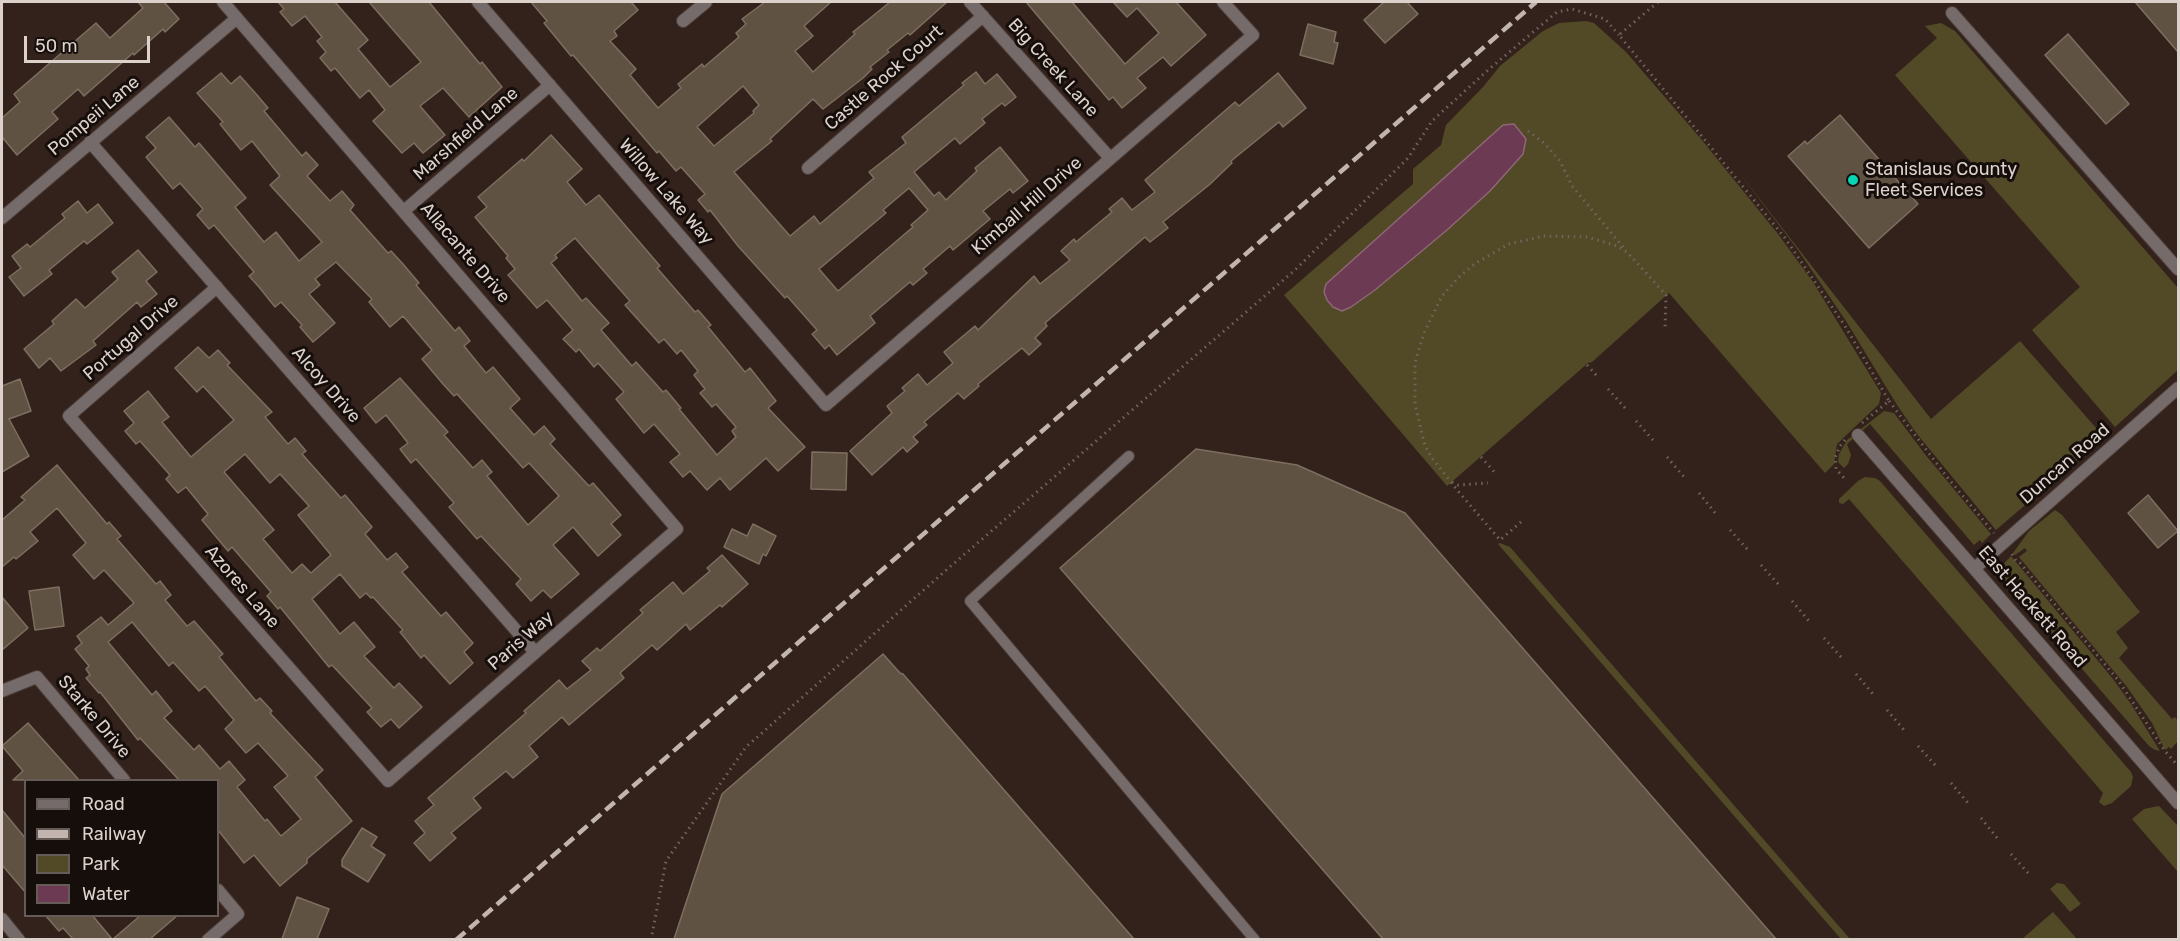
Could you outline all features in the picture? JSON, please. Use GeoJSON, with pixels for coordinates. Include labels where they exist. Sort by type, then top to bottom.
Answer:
{"type":"FeatureCollection","features":[{"type":"Feature","properties":{"kind":"street","name":"Allacante Drive"},"geometry":{"type":"LineString","coordinates":[[223,2],[405,210],[677,529]]}},
{"type":"Feature","properties":{"kind":"street","name":"Willow Lake Way"},"geometry":{"type":"LineString","coordinates":[[478,2],[826,405]]}},
{"type":"Feature","properties":{"kind":"street"},"geometry":{"type":"LineString","coordinates":[[683,21],[706,2]]}},
{"type":"Feature","properties":{"kind":"street","name":"Big Creek Lane"},"geometry":{"type":"LineString","coordinates":[[970,2],[1110,158]]}},
{"type":"Feature","properties":{"kind":"street","name":"Kimball Hill Drive"},"geometry":{"type":"LineString","coordinates":[[826,405],[1252,35],[1223,2]]}},
{"type":"Feature","properties":{"kind":"street"},"geometry":{"type":"LineString","coordinates":[[1952,13],[2178,269]]}},
{"type":"Feature","properties":{"kind":"street","name":"Castle Rock Court"},"geometry":{"type":"LineString","coordinates":[[808,168],[983,16]]}},
{"type":"Feature","properties":{"kind":"street","name":"Pompeii Lane"},"geometry":{"type":"LineString","coordinates":[[2,218],[237,18]]}},
{"type":"Feature","properties":{"kind":"street","name":"Marshfield Lane"},"geometry":{"type":"LineString","coordinates":[[405,210],[550,85]]}},
{"type":"Feature","properties":{"kind":"street","name":"Alcoy Drive"},"geometry":{"type":"LineString","coordinates":[[90,142],[535,652]]}},
{"type":"Feature","properties":{"kind":"street","name":"Portugal Drive"},"geometry":{"type":"LineString","coordinates":[[69,416],[217,287]]}},
{"type":"Feature","properties":{"kind":"street","name":"Duncan Road"},"geometry":{"type":"LineString","coordinates":[[1975,568],[2178,388]]}},
{"type":"Feature","properties":{"kind":"street","name":"Azores Lane"},"geometry":{"type":"LineString","coordinates":[[69,416],[388,781]]}},
{"type":"Feature","properties":{"kind":"street","name":"East Hackett Road"},"geometry":{"type":"LineString","coordinates":[[1856,432],[2178,803]]}},
{"type":"Feature","properties":{"kind":"street","name":"Paris Way"},"geometry":{"type":"LineString","coordinates":[[388,781],[677,529]]}},
{"type":"Feature","properties":{"kind":"street","name":"Starke Drive"},"geometry":{"type":"LineString","coordinates":[[2,691],[37,677],[123,779]]}},
{"type":"Feature","properties":{"kind":"street"},"geometry":{"type":"LineString","coordinates":[[208,939],[238,914],[219,891]]}},
{"type":"Feature","properties":{"kind":"street"},"geometry":{"type":"LineString","coordinates":[[2,919],[19,939]]}},
{"type":"Feature","properties":{"kind":"lane"},"geometry":{"type":"LineString","coordinates":[[1129,456],[970,601],[1255,939]]}},
{"type":"Feature","properties":{"kind":"path"},"geometry":{"type":"LineString","coordinates":[[1619,35],[1658,2]]}},
{"type":"Feature","properties":{"kind":"path"},"geometry":{"type":"LineString","coordinates":[[651,939],[666,861],[746,747],[1295,270],[1408,158],[1432,121],[1488,69],[1557,12],[1572,9],[1605,19],[1717,153],[1799,256],[1845,326],[1889,401],[1947,477],[2118,680],[2165,751],[2178,766]]}},
{"type":"Feature","properties":{"kind":"path"},"geometry":{"type":"LineString","coordinates":[[1528,131],[1544,143],[1560,161],[1572,186],[1666,295],[1665,328]]}},
{"type":"Feature","properties":{"kind":"path"},"geometry":{"type":"LineString","coordinates":[[1521,522],[1500,540],[1456,490],[1432,458],[1425,446],[1415,404],[1413,384],[1418,348],[1433,311],[1442,296],[1459,277],[1491,253],[1527,238],[1544,236],[1587,237],[1617,246],[1627,252]]}},
{"type":"Feature","properties":{"kind":"path"},"geometry":{"type":"LineString","coordinates":[[1587,365],[1598,377]]}},
{"type":"Feature","properties":{"kind":"path"},"geometry":{"type":"LineString","coordinates":[[1608,389],[1626,410]]}},
{"type":"Feature","properties":{"kind":"path"},"geometry":{"type":"LineString","coordinates":[[1845,479],[1836,469],[1835,458],[1840,446],[1889,401]]}},
{"type":"Feature","properties":{"kind":"path"},"geometry":{"type":"LineString","coordinates":[[1636,421],[1653,441]]}},
{"type":"Feature","properties":{"kind":"path"},"geometry":{"type":"LineString","coordinates":[[1481,457],[1497,475]]}},
{"type":"Feature","properties":{"kind":"path"},"geometry":{"type":"LineString","coordinates":[[1667,457],[1685,478]]}},
{"type":"Feature","properties":{"kind":"path"},"geometry":{"type":"LineString","coordinates":[[1452,482],[1458,485],[1488,483]]}},
{"type":"Feature","properties":{"kind":"path"},"geometry":{"type":"LineString","coordinates":[[1699,494],[1716,514]]}},
{"type":"Feature","properties":{"kind":"path"},"geometry":{"type":"LineString","coordinates":[[1730,530],[1748,550]]}},
{"type":"Feature","properties":{"kind":"path"},"geometry":{"type":"LineString","coordinates":[[1761,565],[1779,585]]}},
{"type":"Feature","properties":{"kind":"path"},"geometry":{"type":"LineString","coordinates":[[1792,601],[1809,621]]}},
{"type":"Feature","properties":{"kind":"path"},"geometry":{"type":"LineString","coordinates":[[1824,638],[1842,658]]}},
{"type":"Feature","properties":{"kind":"path"},"geometry":{"type":"LineString","coordinates":[[1856,674],[1873,694]]}},
{"type":"Feature","properties":{"kind":"path"},"geometry":{"type":"LineString","coordinates":[[1887,710],[1904,730]]}},
{"type":"Feature","properties":{"kind":"path"},"geometry":{"type":"LineString","coordinates":[[1918,746],[1935,766]]}},
{"type":"Feature","properties":{"kind":"path"},"geometry":{"type":"LineString","coordinates":[[1951,783],[1968,803]]}},
{"type":"Feature","properties":{"kind":"path"},"geometry":{"type":"LineString","coordinates":[[1980,818],[1998,839]]}},
{"type":"Feature","properties":{"kind":"path"},"geometry":{"type":"LineString","coordinates":[[2011,854],[2028,873]]}},
{"type":"Feature","properties":{"kind":"green space"},"geometry":{"type":"Polygon","coordinates":[[[1586,21],[1594,23],[1626,52],[1778,234],[1813,282],[1881,393],[1879,404],[1837,444],[1834,464],[1825,473],[1669,293],[1447,486],[1284,295],[1413,184],[1413,169],[1441,145],[1446,125],[1500,66],[1543,31],[1559,23],[1586,21]]]}},
{"type":"Feature","properties":{"kind":"green space"},"geometry":{"type":"Polygon","coordinates":[[[1941,23],[1955,31],[2178,288],[2178,370],[2115,427],[2032,330],[2080,287],[1895,75],[1937,38],[1925,26],[1941,23]]]}},
{"type":"Feature","properties":{"kind":"green space"},"geometry":{"type":"Polygon","coordinates":[[[1734,166],[1931,419],[2020,341],[2104,437],[1996,530],[1917,434],[1798,250],[1734,166]]]}},
{"type":"Feature","properties":{"kind":"green space"},"geometry":{"type":"Polygon","coordinates":[[[1884,411],[1894,413],[1991,534],[1982,543],[1980,540],[1974,545],[1870,424],[1847,444],[1851,455],[1848,464],[1844,468],[1838,462],[1839,454],[1847,440],[1884,411]]]}},
{"type":"Feature","properties":{"kind":"green space"},"geometry":{"type":"Polygon","coordinates":[[[1865,477],[1880,481],[2131,772],[2133,777],[2131,786],[2112,803],[2104,806],[2099,802],[2103,793],[1849,499],[1843,504],[1839,503],[1839,499],[1865,477]]]}},
{"type":"Feature","properties":{"kind":"green space"},"geometry":{"type":"Polygon","coordinates":[[[2055,510],[2062,515],[2140,612],[2116,632],[2128,648],[2119,658],[2172,719],[2175,717],[2178,721],[2178,741],[2171,749],[2169,747],[2165,750],[2152,723],[2127,687],[2019,557],[2027,551],[2025,548],[2015,555],[2013,553],[2029,531],[2055,510]]]}},
{"type":"Feature","properties":{"kind":"green space"},"geometry":{"type":"Polygon","coordinates":[[[1498,544],[1510,547],[1850,939],[1841,939],[1498,544]]]}},
{"type":"Feature","properties":{"kind":"green space"},"geometry":{"type":"Polygon","coordinates":[[[2011,556],[2113,679],[2160,751],[2149,746],[1997,571],[2011,556]]]}},
{"type":"Feature","properties":{"kind":"green space"},"geometry":{"type":"Polygon","coordinates":[[[2159,806],[2178,826],[2178,872],[2132,819],[2144,809],[2159,806]]]}},
{"type":"Feature","properties":{"kind":"green space"},"geometry":{"type":"Polygon","coordinates":[[[2057,883],[2064,884],[2081,904],[2070,912],[2050,889],[2057,883]]]}},
{"type":"Feature","properties":{"kind":"green space"},"geometry":{"type":"Polygon","coordinates":[[[2053,912],[2077,939],[2022,939],[2053,912]]]}},
{"type":"Feature","properties":{"kind":"water"},"geometry":{"type":"Polygon","coordinates":[[[1514,124],[1526,139],[1523,154],[1490,191],[1375,290],[1342,311],[1333,307],[1324,292],[1326,284],[1503,125],[1514,124]]]}},
{"type":"Feature","properties":{"kind":"building"},"geometry":{"type":"Polygon","coordinates":[[[138,2],[164,2],[179,19],[165,32],[163,29],[134,55],[133,53],[84,96],[78,89],[52,112],[58,119],[17,155],[2,137],[2,118],[20,102],[14,94],[96,23],[110,38],[143,8],[138,2]]]}},
{"type":"Feature","properties":{"kind":"building"},"geometry":{"type":"Polygon","coordinates":[[[278,2],[335,2],[368,40],[358,49],[390,87],[421,62],[369,2],[429,2],[502,87],[469,117],[443,88],[420,106],[445,135],[423,153],[414,143],[402,153],[373,121],[385,110],[369,90],[360,98],[335,68],[331,71],[320,58],[326,52],[317,41],[322,37],[305,16],[292,26],[280,12],[284,9],[278,2]]]}},
{"type":"Feature","properties":{"kind":"building"},"geometry":{"type":"Polygon","coordinates":[[[531,2],[631,2],[638,10],[614,31],[617,36],[610,41],[636,69],[630,75],[658,108],[681,88],[678,84],[702,64],[704,67],[739,37],[736,33],[746,24],[742,19],[765,2],[831,2],[804,26],[813,36],[795,51],[813,72],[855,34],[853,32],[890,2],[947,2],[910,35],[908,33],[887,50],[889,52],[870,67],[872,69],[863,78],[823,109],[813,99],[770,139],[772,141],[734,172],[790,236],[814,216],[820,224],[874,178],[869,172],[906,143],[902,137],[964,85],[962,83],[976,72],[985,84],[997,74],[1016,97],[1005,106],[1002,103],[982,119],[985,123],[960,144],[955,138],[914,172],[934,196],[939,192],[946,200],[977,171],[975,168],[1000,147],[1028,181],[1013,193],[1010,189],[983,211],[990,219],[953,250],[950,246],[923,269],[927,273],[913,285],[910,282],[870,316],[875,323],[837,355],[829,345],[825,349],[812,334],[817,330],[738,246],[710,210],[708,212],[698,200],[705,194],[681,167],[676,171],[659,151],[657,153],[573,55],[571,56],[544,23],[547,21],[531,2]],[[743,86],[697,127],[714,146],[754,113],[753,111],[759,105],[743,86]],[[909,188],[883,210],[886,213],[819,269],[838,291],[913,227],[911,225],[928,210],[909,188]]]}},
{"type":"Feature","properties":{"kind":"building"},"geometry":{"type":"Polygon","coordinates":[[[1026,2],[1072,2],[1125,64],[1159,33],[1137,8],[1127,17],[1113,2],[1176,2],[1206,35],[1171,66],[1163,57],[1137,78],[1146,88],[1122,108],[1113,97],[1109,100],[1026,2]]]}},
{"type":"Feature","properties":{"kind":"building"},"geometry":{"type":"Polygon","coordinates":[[[1384,2],[1407,2],[1418,14],[1385,43],[1364,20],[1384,2]]]}},
{"type":"Feature","properties":{"kind":"building"},"geometry":{"type":"Polygon","coordinates":[[[2135,2],[2178,2],[2178,52],[2135,2]]]}},
{"type":"Feature","properties":{"kind":"building"},"geometry":{"type":"Polygon","coordinates":[[[1308,24],[1336,32],[1334,42],[1338,43],[1333,64],[1300,55],[1308,24]]]}},
{"type":"Feature","properties":{"kind":"building"},"geometry":{"type":"Polygon","coordinates":[[[2068,34],[2129,104],[2106,124],[2045,55],[2068,34]]]}},
{"type":"Feature","properties":{"kind":"building"},"geometry":{"type":"Polygon","coordinates":[[[221,73],[231,84],[240,76],[268,108],[264,111],[302,156],[306,152],[318,165],[307,176],[330,201],[342,191],[354,205],[350,210],[388,253],[391,251],[403,264],[419,283],[416,285],[455,331],[459,327],[470,341],[464,346],[486,373],[493,367],[520,399],[510,408],[534,435],[544,426],[555,439],[550,444],[589,486],[593,483],[621,515],[611,524],[621,535],[598,556],[573,527],[553,545],[579,574],[551,598],[543,590],[531,601],[516,584],[521,579],[481,536],[477,539],[449,507],[454,503],[416,459],[411,463],[400,449],[408,443],[386,415],[376,423],[364,408],[400,378],[448,432],[444,435],[473,468],[482,460],[492,472],[487,476],[528,525],[559,496],[529,463],[523,468],[457,394],[454,396],[443,384],[422,359],[432,350],[403,316],[390,327],[369,302],[372,299],[336,262],[315,279],[320,285],[309,294],[335,323],[313,342],[300,327],[302,325],[281,302],[275,307],[249,276],[254,272],[214,225],[209,229],[197,215],[203,209],[180,183],[173,189],[146,157],[156,148],[146,137],[169,117],[195,147],[199,143],[246,198],[235,207],[264,242],[276,232],[299,261],[322,242],[270,185],[280,176],[252,141],[241,150],[220,124],[223,122],[197,93],[221,73]]]}},
{"type":"Feature","properties":{"kind":"building"},"geometry":{"type":"Polygon","coordinates":[[[1278,73],[1306,108],[1283,127],[1279,122],[1231,161],[1232,163],[1209,185],[1163,222],[1168,228],[1150,242],[1145,237],[1045,323],[1047,326],[1035,338],[1041,344],[1029,355],[1022,348],[978,384],[979,386],[964,399],[958,393],[924,422],[927,425],[913,437],[918,442],[907,452],[903,447],[872,475],[850,451],[892,413],[887,406],[905,391],[902,388],[918,374],[927,385],[953,363],[944,352],[975,326],[978,330],[1034,276],[1040,284],[1070,260],[1061,251],[1074,239],[1076,242],[1112,212],[1109,209],[1122,198],[1132,210],[1155,192],[1145,180],[1235,102],[1239,106],[1278,73]]]}},
{"type":"Feature","properties":{"kind":"building","name":"Stanislaus County Fleet Services"},"geometry":{"type":"Polygon","coordinates":[[[1840,115],[1918,204],[1869,248],[1788,156],[1805,141],[1807,144],[1840,115]]]}},
{"type":"Feature","properties":{"kind":"building"},"geometry":{"type":"Polygon","coordinates":[[[551,135],[582,169],[567,182],[586,205],[599,195],[660,266],[657,268],[695,312],[698,310],[711,325],[708,327],[745,372],[750,368],[776,401],[768,408],[805,447],[778,471],[766,458],[730,490],[720,478],[707,490],[690,471],[683,477],[670,462],[680,454],[654,424],[644,433],[616,399],[624,392],[598,363],[594,367],[579,349],[576,352],[563,339],[573,330],[547,300],[537,308],[508,275],[515,269],[506,258],[508,256],[475,217],[487,207],[478,197],[522,159],[524,161],[551,135]],[[575,238],[555,255],[557,258],[551,263],[582,301],[586,298],[609,323],[601,330],[632,366],[636,362],[663,392],[666,390],[717,455],[736,437],[732,431],[736,427],[716,404],[712,407],[700,393],[705,389],[694,375],[698,371],[681,350],[677,354],[664,339],[659,343],[625,305],[630,301],[575,238]]]}},
{"type":"Feature","properties":{"kind":"building"},"geometry":{"type":"Polygon","coordinates":[[[78,201],[87,213],[98,204],[113,223],[87,244],[84,241],[49,270],[52,274],[24,296],[9,277],[21,268],[12,256],[27,244],[30,247],[65,218],[62,214],[78,201]]]}},
{"type":"Feature","properties":{"kind":"building"},"geometry":{"type":"Polygon","coordinates":[[[138,250],[157,272],[146,281],[157,294],[141,307],[137,302],[93,341],[96,345],[61,371],[50,358],[39,368],[24,349],[54,324],[52,321],[76,299],[85,308],[118,279],[112,272],[138,250]]]}},
{"type":"Feature","properties":{"kind":"building"},"geometry":{"type":"Polygon","coordinates":[[[198,347],[209,358],[218,350],[230,363],[227,365],[272,412],[265,417],[288,444],[295,438],[306,451],[302,454],[341,498],[345,495],[372,527],[365,534],[387,560],[396,553],[408,567],[402,572],[441,616],[446,612],[473,643],[464,652],[473,663],[450,684],[424,655],[421,658],[400,632],[403,630],[373,597],[371,598],[366,593],[360,598],[340,574],[312,599],[340,634],[354,622],[375,647],[364,656],[394,688],[399,683],[422,707],[399,728],[391,719],[381,727],[367,712],[372,708],[332,665],[329,667],[280,607],[278,609],[267,596],[271,592],[232,547],[228,551],[202,520],[208,514],[186,487],[178,493],[166,479],[170,475],[140,441],[136,444],[125,431],[134,423],[124,411],[148,391],[169,417],[162,422],[191,457],[234,420],[203,386],[197,392],[175,368],[198,347]],[[245,454],[224,472],[274,530],[263,539],[292,573],[302,564],[311,573],[331,555],[298,515],[309,506],[280,474],[270,483],[245,454]]]}},
{"type":"Feature","properties":{"kind":"building"},"geometry":{"type":"Polygon","coordinates":[[[20,379],[31,411],[9,419],[29,456],[2,472],[2,386],[20,379]]]}},
{"type":"Feature","properties":{"kind":"building"},"geometry":{"type":"Polygon","coordinates":[[[1196,449],[1297,465],[1405,513],[1776,939],[1383,939],[1060,568],[1196,449]]]}},
{"type":"Feature","properties":{"kind":"building"},"geometry":{"type":"Polygon","coordinates":[[[812,452],[847,453],[846,490],[811,489],[812,452]]]}},
{"type":"Feature","properties":{"kind":"building"},"geometry":{"type":"Polygon","coordinates":[[[57,465],[107,524],[109,522],[121,536],[117,539],[156,584],[160,581],[171,595],[165,600],[187,626],[194,621],[223,654],[219,657],[256,701],[260,698],[272,711],[270,713],[323,770],[315,777],[352,821],[307,859],[307,863],[280,886],[254,855],[244,863],[219,831],[219,779],[178,779],[140,738],[138,740],[86,678],[90,675],[86,669],[89,666],[75,649],[82,643],[77,636],[101,617],[108,625],[134,603],[104,570],[94,579],[73,555],[86,543],[57,508],[30,532],[38,541],[2,567],[2,520],[25,500],[21,497],[57,465]],[[132,622],[108,642],[152,695],[156,691],[172,711],[164,718],[194,750],[199,745],[220,769],[229,761],[245,780],[237,787],[265,821],[267,819],[281,836],[301,819],[274,787],[288,776],[258,743],[246,753],[225,729],[234,720],[205,686],[199,691],[173,662],[169,666],[132,622]]]}},
{"type":"Feature","properties":{"kind":"building"},"geometry":{"type":"Polygon","coordinates":[[[2148,495],[2178,531],[2158,548],[2128,513],[2148,495]]]}},
{"type":"Feature","properties":{"kind":"building"},"geometry":{"type":"Polygon","coordinates":[[[753,524],[776,536],[766,556],[763,554],[759,564],[724,547],[732,529],[747,536],[753,524]]]}},
{"type":"Feature","properties":{"kind":"building"},"geometry":{"type":"Polygon","coordinates":[[[722,555],[748,584],[722,607],[720,605],[690,630],[686,624],[657,650],[652,645],[620,673],[624,678],[569,725],[562,717],[529,746],[538,757],[513,778],[506,771],[473,798],[481,808],[451,833],[456,838],[430,861],[414,843],[425,833],[415,821],[434,805],[428,798],[526,713],[524,711],[559,680],[567,689],[591,670],[582,661],[597,648],[600,651],[643,613],[640,610],[673,582],[683,594],[710,571],[707,568],[722,555]]]}},
{"type":"Feature","properties":{"kind":"building"},"geometry":{"type":"Polygon","coordinates":[[[59,587],[64,626],[35,630],[29,591],[59,587]]]}},
{"type":"Feature","properties":{"kind":"building"},"geometry":{"type":"Polygon","coordinates":[[[2,597],[28,628],[2,650],[2,597]]]}},
{"type":"Feature","properties":{"kind":"building"},"geometry":{"type":"Polygon","coordinates":[[[883,654],[1134,939],[674,939],[722,794],[883,654]]]}},
{"type":"Feature","properties":{"kind":"building"},"geometry":{"type":"Polygon","coordinates":[[[28,723],[78,779],[13,780],[23,771],[2,746],[28,723]]]}},
{"type":"Feature","properties":{"kind":"building"},"geometry":{"type":"Polygon","coordinates":[[[2,810],[24,837],[24,891],[2,865],[2,810]]]}},
{"type":"Feature","properties":{"kind":"building"},"geometry":{"type":"Polygon","coordinates":[[[362,828],[377,837],[371,846],[385,855],[368,882],[342,866],[342,860],[362,828]]]}},
{"type":"Feature","properties":{"kind":"building"},"geometry":{"type":"Polygon","coordinates":[[[297,897],[329,909],[317,939],[282,939],[297,897]]]}},
{"type":"Feature","properties":{"kind":"building"},"geometry":{"type":"Polygon","coordinates":[[[47,917],[94,917],[112,939],[73,939],[63,928],[59,931],[47,917]]]}},
{"type":"Feature","properties":{"kind":"building"},"geometry":{"type":"Polygon","coordinates":[[[139,917],[176,917],[150,939],[113,939],[139,917]]]}},
{"type":"Feature","properties":{"kind":"railway"},"geometry":{"type":"LineString","coordinates":[[456,940],[1536,2]]}},
{"type":"Feature","properties":{"kind":"place","name":"Stanislaus County Fleet Services"},"geometry":{"type":"Point","coordinates":[1853,180]}}]}
